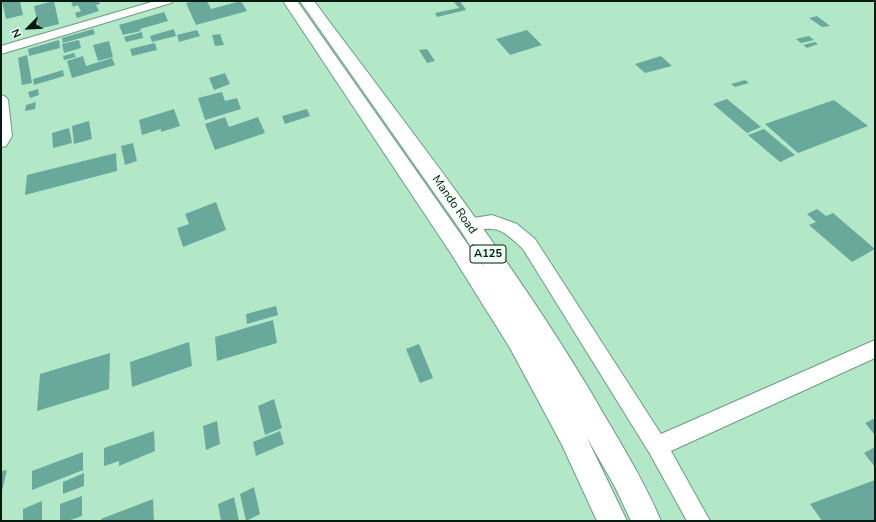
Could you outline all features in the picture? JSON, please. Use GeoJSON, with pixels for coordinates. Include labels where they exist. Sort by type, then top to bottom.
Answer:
{"type":"FeatureCollection","features":[{"type":"Feature","properties":{"kind":"highway","name":"Mando Road"},"geometry":{"type":"LineString","coordinates":[[290,1],[449,233],[519,340],[572,435],[612,521]]}},
{"type":"Feature","properties":{"kind":"highway","name":"Mando Road"},"geometry":{"type":"LineString","coordinates":[[307,1],[468,224],[550,346],[625,477],[646,521]]}},
{"type":"Feature","properties":{"kind":"street"},"geometry":{"type":"LineString","coordinates":[[1,50],[167,1]]}},
{"type":"Feature","properties":{"kind":"street"},"geometry":{"type":"LineString","coordinates":[[1,100],[2,138]]}},
{"type":"Feature","properties":{"kind":"street"},"geometry":{"type":"LineString","coordinates":[[468,224],[492,222],[511,228],[530,244],[657,447],[699,521]]}},
{"type":"Feature","properties":{"kind":"street"},"geometry":{"type":"LineString","coordinates":[[657,447],[875,349]]}},
{"type":"Feature","properties":{"kind":"building"},"geometry":{"type":"Polygon","coordinates":[[[2,1],[20,1],[23,15],[6,19],[2,1]]]}},
{"type":"Feature","properties":{"kind":"building"},"geometry":{"type":"Polygon","coordinates":[[[54,1],[59,24],[39,29],[34,6],[54,1]]]}},
{"type":"Feature","properties":{"kind":"building"},"geometry":{"type":"Polygon","coordinates":[[[71,1],[99,1],[100,4],[96,5],[99,11],[77,18],[75,13],[81,11],[78,5],[73,7],[71,1]]]}},
{"type":"Feature","properties":{"kind":"building"},"geometry":{"type":"Polygon","coordinates":[[[207,1],[211,9],[241,1],[247,11],[196,25],[186,3],[207,1]]]}},
{"type":"Feature","properties":{"kind":"building"},"geometry":{"type":"Polygon","coordinates":[[[453,1],[460,1],[466,10],[437,17],[435,13],[459,8],[453,1]]]}},
{"type":"Feature","properties":{"kind":"building"},"geometry":{"type":"Polygon","coordinates":[[[164,12],[168,21],[140,29],[141,31],[123,35],[119,25],[164,12]]]}},
{"type":"Feature","properties":{"kind":"building"},"geometry":{"type":"Polygon","coordinates":[[[817,16],[830,26],[822,27],[809,18],[817,16]]]}},
{"type":"Feature","properties":{"kind":"building"},"geometry":{"type":"Polygon","coordinates":[[[93,29],[95,34],[63,43],[62,38],[93,29]]]}},
{"type":"Feature","properties":{"kind":"building"},"geometry":{"type":"Polygon","coordinates":[[[174,29],[176,36],[152,42],[150,36],[174,29]]]}},
{"type":"Feature","properties":{"kind":"building"},"geometry":{"type":"Polygon","coordinates":[[[197,30],[200,36],[179,42],[177,35],[197,30]]]}},
{"type":"Feature","properties":{"kind":"building"},"geometry":{"type":"Polygon","coordinates":[[[527,30],[542,45],[510,55],[496,39],[527,30]]]}},
{"type":"Feature","properties":{"kind":"building"},"geometry":{"type":"Polygon","coordinates":[[[142,32],[143,38],[126,42],[124,37],[142,32]]]}},
{"type":"Feature","properties":{"kind":"building"},"geometry":{"type":"Polygon","coordinates":[[[220,34],[224,45],[215,46],[212,35],[220,34]]]}},
{"type":"Feature","properties":{"kind":"building"},"geometry":{"type":"Polygon","coordinates":[[[809,36],[814,40],[801,43],[796,39],[809,36]]]}},
{"type":"Feature","properties":{"kind":"building"},"geometry":{"type":"Polygon","coordinates":[[[59,40],[60,48],[29,56],[28,49],[59,40]]]}},
{"type":"Feature","properties":{"kind":"building"},"geometry":{"type":"Polygon","coordinates":[[[79,40],[81,48],[64,53],[62,44],[79,40]]]}},
{"type":"Feature","properties":{"kind":"building"},"geometry":{"type":"Polygon","coordinates":[[[109,41],[113,57],[98,61],[93,45],[109,41]]]}},
{"type":"Feature","properties":{"kind":"building"},"geometry":{"type":"Polygon","coordinates":[[[815,42],[818,44],[807,48],[803,45],[815,42]]]}},
{"type":"Feature","properties":{"kind":"building"},"geometry":{"type":"Polygon","coordinates":[[[155,43],[157,50],[132,56],[130,49],[155,43]]]}},
{"type":"Feature","properties":{"kind":"building"},"geometry":{"type":"Polygon","coordinates":[[[427,49],[435,61],[427,63],[419,50],[427,49]]]}},
{"type":"Feature","properties":{"kind":"building"},"geometry":{"type":"Polygon","coordinates":[[[74,53],[76,57],[64,60],[63,56],[74,53]]]}},
{"type":"Feature","properties":{"kind":"building"},"geometry":{"type":"Polygon","coordinates":[[[27,55],[32,83],[22,85],[18,58],[27,55]]]}},
{"type":"Feature","properties":{"kind":"building"},"geometry":{"type":"Polygon","coordinates":[[[83,56],[86,66],[112,58],[115,65],[72,78],[67,61],[83,56]]]}},
{"type":"Feature","properties":{"kind":"building"},"geometry":{"type":"Polygon","coordinates":[[[661,56],[672,66],[645,73],[635,64],[661,56]]]}},
{"type":"Feature","properties":{"kind":"building"},"geometry":{"type":"Polygon","coordinates":[[[63,70],[64,76],[34,85],[33,79],[63,70]]]}},
{"type":"Feature","properties":{"kind":"building"},"geometry":{"type":"Polygon","coordinates":[[[225,73],[230,84],[214,90],[209,78],[225,73]]]}},
{"type":"Feature","properties":{"kind":"building"},"geometry":{"type":"Polygon","coordinates":[[[745,80],[749,83],[735,87],[731,84],[745,80]]]}},
{"type":"Feature","properties":{"kind":"building"},"geometry":{"type":"Polygon","coordinates":[[[38,89],[39,95],[30,98],[28,92],[38,89]]]}},
{"type":"Feature","properties":{"kind":"building"},"geometry":{"type":"Polygon","coordinates":[[[222,92],[225,101],[237,98],[241,109],[205,120],[198,98],[222,92]]]}},
{"type":"Feature","properties":{"kind":"building"},"geometry":{"type":"Polygon","coordinates":[[[727,99],[761,127],[747,133],[713,104],[727,99]]]}},
{"type":"Feature","properties":{"kind":"building"},"geometry":{"type":"Polygon","coordinates":[[[834,100],[868,126],[798,153],[765,124],[834,100]]]}},
{"type":"Feature","properties":{"kind":"building"},"geometry":{"type":"Polygon","coordinates":[[[36,102],[35,109],[25,111],[26,105],[36,102]]]}},
{"type":"Feature","properties":{"kind":"building"},"geometry":{"type":"Polygon","coordinates":[[[174,109],[180,126],[161,132],[161,129],[142,135],[139,120],[174,109]]]}},
{"type":"Feature","properties":{"kind":"building"},"geometry":{"type":"Polygon","coordinates":[[[307,109],[310,116],[285,124],[282,116],[307,109]]]}},
{"type":"Feature","properties":{"kind":"building"},"geometry":{"type":"Polygon","coordinates":[[[225,117],[229,127],[258,117],[265,133],[215,150],[205,124],[225,117]]]}},
{"type":"Feature","properties":{"kind":"building"},"geometry":{"type":"Polygon","coordinates":[[[89,121],[92,139],[74,144],[72,126],[89,121]]]}},
{"type":"Feature","properties":{"kind":"building"},"geometry":{"type":"Polygon","coordinates":[[[69,128],[72,143],[53,148],[52,133],[69,128]]]}},
{"type":"Feature","properties":{"kind":"building"},"geometry":{"type":"Polygon","coordinates":[[[764,129],[795,155],[780,162],[748,135],[764,129]]]}},
{"type":"Feature","properties":{"kind":"building"},"geometry":{"type":"Polygon","coordinates":[[[133,143],[137,161],[125,165],[121,146],[133,143]]]}},
{"type":"Feature","properties":{"kind":"building"},"geometry":{"type":"Polygon","coordinates":[[[116,153],[117,171],[25,195],[27,175],[116,153]]]}},
{"type":"Feature","properties":{"kind":"building"},"geometry":{"type":"Polygon","coordinates":[[[216,202],[226,230],[183,247],[177,228],[189,224],[185,214],[216,202]]]}},
{"type":"Feature","properties":{"kind":"building"},"geometry":{"type":"Polygon","coordinates":[[[817,209],[826,216],[833,213],[875,249],[852,262],[809,225],[816,222],[807,214],[817,209]]]}},
{"type":"Feature","properties":{"kind":"building"},"geometry":{"type":"Polygon","coordinates":[[[276,306],[278,315],[247,324],[246,314],[276,306]]]}},
{"type":"Feature","properties":{"kind":"building"},"geometry":{"type":"Polygon","coordinates":[[[273,320],[277,343],[217,361],[215,337],[273,320]]]}},
{"type":"Feature","properties":{"kind":"building"},"geometry":{"type":"Polygon","coordinates":[[[189,342],[192,366],[132,387],[130,362],[189,342]]]}},
{"type":"Feature","properties":{"kind":"building"},"geometry":{"type":"Polygon","coordinates":[[[419,344],[433,378],[420,383],[406,349],[419,344]]]}},
{"type":"Feature","properties":{"kind":"building"},"geometry":{"type":"Polygon","coordinates":[[[110,353],[109,389],[37,411],[40,374],[110,353]]]}},
{"type":"Feature","properties":{"kind":"building"},"geometry":{"type":"Polygon","coordinates":[[[274,399],[282,428],[265,435],[258,406],[274,399]]]}},
{"type":"Feature","properties":{"kind":"building"},"geometry":{"type":"Polygon","coordinates":[[[875,418],[875,435],[865,423],[875,418]]]}},
{"type":"Feature","properties":{"kind":"building"},"geometry":{"type":"Polygon","coordinates":[[[217,421],[220,444],[206,450],[203,426],[217,421]]]}},
{"type":"Feature","properties":{"kind":"building"},"geometry":{"type":"Polygon","coordinates":[[[154,431],[155,451],[119,466],[119,461],[104,466],[104,448],[154,431]]]}},
{"type":"Feature","properties":{"kind":"building"},"geometry":{"type":"Polygon","coordinates":[[[280,431],[284,444],[256,456],[253,442],[280,431]]]}},
{"type":"Feature","properties":{"kind":"building"},"geometry":{"type":"Polygon","coordinates":[[[875,447],[875,467],[864,453],[875,447]]]}},
{"type":"Feature","properties":{"kind":"building"},"geometry":{"type":"Polygon","coordinates":[[[83,452],[83,470],[32,490],[32,471],[83,452]]]}},
{"type":"Feature","properties":{"kind":"building"},"geometry":{"type":"Polygon","coordinates":[[[7,470],[2,491],[1,491],[1,471],[7,470]]]}},
{"type":"Feature","properties":{"kind":"building"},"geometry":{"type":"Polygon","coordinates":[[[84,473],[84,486],[63,494],[63,482],[84,473]]]}},
{"type":"Feature","properties":{"kind":"building"},"geometry":{"type":"Polygon","coordinates":[[[875,480],[875,521],[822,521],[810,504],[875,480]]]}},
{"type":"Feature","properties":{"kind":"building"},"geometry":{"type":"Polygon","coordinates":[[[254,487],[260,514],[246,521],[240,494],[254,487]]]}},
{"type":"Feature","properties":{"kind":"building"},"geometry":{"type":"Polygon","coordinates":[[[82,496],[82,516],[68,521],[60,521],[60,504],[82,496]]]}},
{"type":"Feature","properties":{"kind":"building"},"geometry":{"type":"Polygon","coordinates":[[[234,497],[239,521],[221,521],[218,504],[234,497]]]}},
{"type":"Feature","properties":{"kind":"building"},"geometry":{"type":"Polygon","coordinates":[[[153,499],[154,521],[101,521],[101,519],[153,499]]]}},
{"type":"Feature","properties":{"kind":"building"},"geometry":{"type":"Polygon","coordinates":[[[42,501],[42,521],[23,521],[23,509],[42,501]]]}}]}
